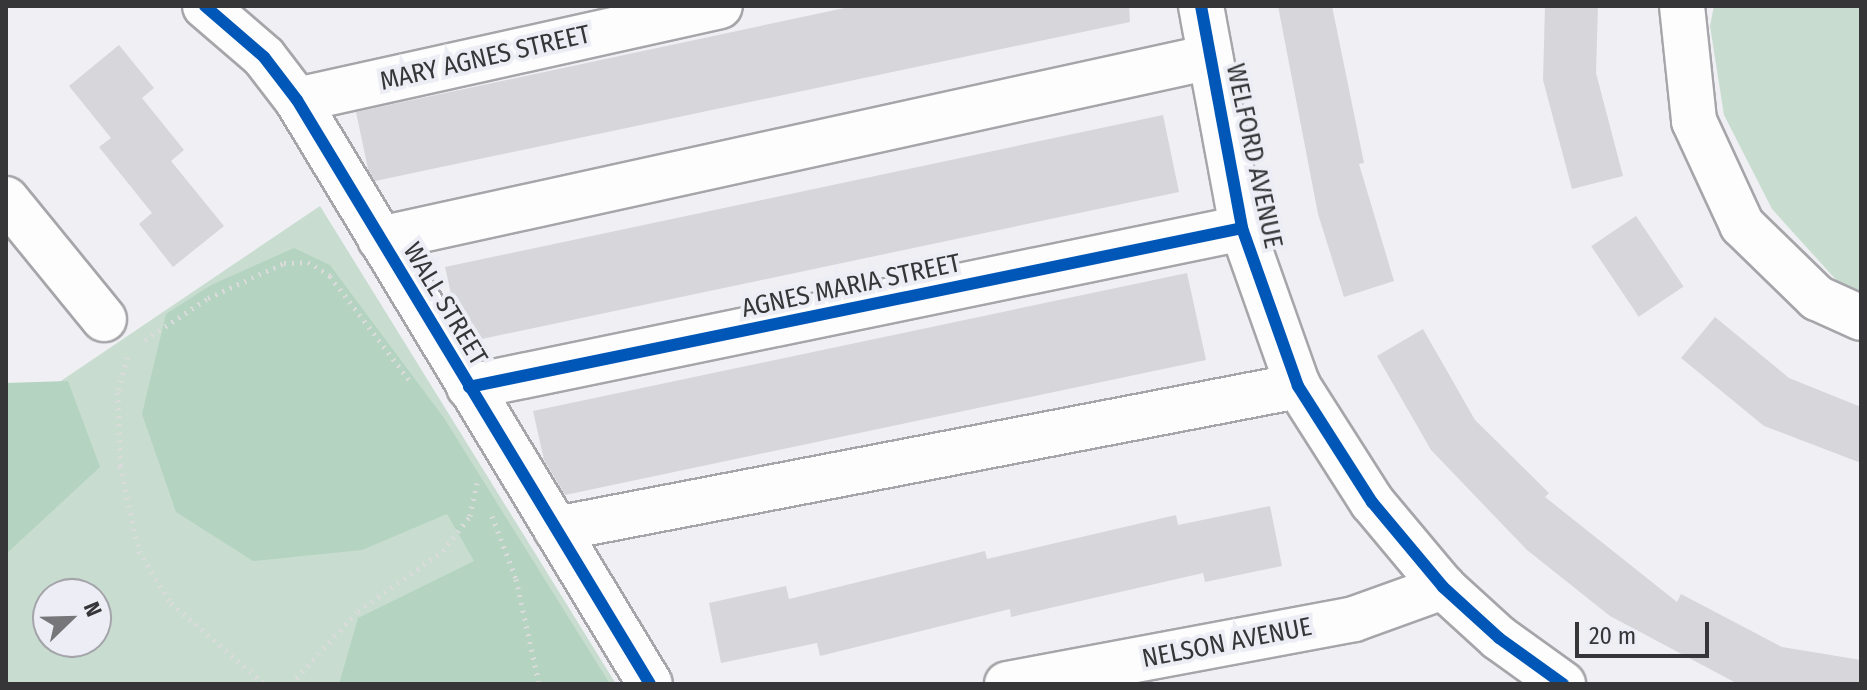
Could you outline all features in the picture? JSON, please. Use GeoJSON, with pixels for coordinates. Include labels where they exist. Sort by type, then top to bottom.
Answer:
{"type":"FeatureCollection","features":[{"type":"Feature","properties":{"kind":"street","name":"WALL STREET"},"geometry":{"type":"LineString","coordinates":[[205,6],[264,57],[297,100],[650,684]]}},
{"type":"Feature","properties":{"kind":"street","name":"MARY AGNES STREET"},"geometry":{"type":"LineString","coordinates":[[297,100],[720,6]]}},
{"type":"Feature","properties":{"kind":"street","name":"WELFORD AVENUE"},"geometry":{"type":"LineString","coordinates":[[1201,6],[1242,228],[1298,386],[1372,502],[1443,587],[1499,638],[1563,684]]}},
{"type":"Feature","properties":{"kind":"street"},"geometry":{"type":"LineString","coordinates":[[1682,6],[1694,121],[1742,225],[1817,298],[1861,318]]}},
{"type":"Feature","properties":{"kind":"street"},"geometry":{"type":"LineString","coordinates":[[380,239],[1210,57]]}},
{"type":"Feature","properties":{"kind":"street"},"geometry":{"type":"LineString","coordinates":[[6,199],[117,334]]}},
{"type":"Feature","properties":{"kind":"street","name":"AGNES MARIA STREET"},"geometry":{"type":"LineString","coordinates":[[469,387],[1242,228]]}},
{"type":"Feature","properties":{"kind":"street"},"geometry":{"type":"LineString","coordinates":[[556,529],[1298,386]]}},
{"type":"Feature","properties":{"kind":"street","name":"NELSON AVENUE"},"geometry":{"type":"LineString","coordinates":[[1029,682],[1354,619],[1443,587]]}},
{"type":"Feature","properties":{"kind":"path"},"geometry":{"type":"LineString","coordinates":[[142,341],[208,298],[284,263],[308,262],[330,276],[416,389]]}},
{"type":"Feature","properties":{"kind":"path"},"geometry":{"type":"LineString","coordinates":[[117,334],[120,466],[139,551],[171,603],[265,684]]}},
{"type":"Feature","properties":{"kind":"path"},"geometry":{"type":"LineString","coordinates":[[291,684],[358,611],[443,551],[470,516],[478,478],[483,492]]}},
{"type":"Feature","properties":{"kind":"path"},"geometry":{"type":"LineString","coordinates":[[488,507],[516,579],[539,684]]}},
{"type":"Feature","properties":{"kind":"green space"},"geometry":{"type":"Polygon","coordinates":[[[1714,6],[1861,6],[1861,294],[1838,282],[1772,209],[1724,115],[1710,26],[1714,6]]]}},
{"type":"Feature","properties":{"kind":"green space"},"geometry":{"type":"Polygon","coordinates":[[[320,206],[616,684],[6,684],[6,418],[320,206]]]}},
{"type":"Feature","properties":{"kind":"green space"},"geometry":{"type":"Polygon","coordinates":[[[294,248],[330,265],[444,418],[610,684],[339,684],[358,618],[474,561],[447,514],[362,550],[253,561],[176,512],[142,414],[166,314],[211,285],[294,248]]]}},
{"type":"Feature","properties":{"kind":"green space"},"geometry":{"type":"Polygon","coordinates":[[[68,381],[100,467],[6,554],[6,383],[68,381]]]}},
{"type":"Feature","properties":{"kind":"building"},"geometry":{"type":"Polygon","coordinates":[[[854,6],[1129,6],[1130,22],[375,181],[368,169],[356,112],[854,6]]]}},
{"type":"Feature","properties":{"kind":"building"},"geometry":{"type":"Polygon","coordinates":[[[1278,6],[1332,6],[1364,163],[1359,164],[1394,281],[1344,297],[1318,214],[1278,6]]]}},
{"type":"Feature","properties":{"kind":"building"},"geometry":{"type":"Polygon","coordinates":[[[1545,6],[1598,6],[1596,73],[1623,176],[1572,189],[1543,80],[1545,6]]]}},
{"type":"Feature","properties":{"kind":"building"},"geometry":{"type":"Polygon","coordinates":[[[119,45],[154,88],[142,98],[184,150],[171,161],[224,226],[173,267],[139,224],[152,213],[99,147],[111,138],[69,86],[119,45]]]}},
{"type":"Feature","properties":{"kind":"building"},"geometry":{"type":"Polygon","coordinates":[[[1163,115],[1179,192],[472,341],[455,312],[445,267],[1163,115]]]}},
{"type":"Feature","properties":{"kind":"building"},"geometry":{"type":"Polygon","coordinates":[[[1636,216],[1684,286],[1639,317],[1591,246],[1636,216]]]}},
{"type":"Feature","properties":{"kind":"building"},"geometry":{"type":"Polygon","coordinates":[[[1187,273],[1206,360],[565,495],[544,460],[533,411],[1187,273]]]}},
{"type":"Feature","properties":{"kind":"building"},"geometry":{"type":"Polygon","coordinates":[[[1715,317],[1789,378],[1861,407],[1861,463],[1764,426],[1681,358],[1715,317]]]}},
{"type":"Feature","properties":{"kind":"building"},"geometry":{"type":"Polygon","coordinates":[[[1423,329],[1475,420],[1549,493],[1545,497],[1677,602],[1681,594],[1782,647],[1861,660],[1861,684],[1738,684],[1610,616],[1527,550],[1431,450],[1377,356],[1423,329]]]}},
{"type":"Feature","properties":{"kind":"building"},"geometry":{"type":"Polygon","coordinates":[[[1270,506],[1282,566],[1205,582],[1203,573],[1011,617],[1010,609],[820,656],[817,643],[721,663],[709,603],[786,586],[789,599],[985,551],[987,559],[1176,515],[1178,525],[1270,506]]]}},
{"type":"Feature","properties":{"kind":"cycle path"},"geometry":{"type":"LineString","coordinates":[[205,6],[264,57],[297,100],[650,684]]}},
{"type":"Feature","properties":{"kind":"cycle path"},"geometry":{"type":"LineString","coordinates":[[1201,6],[1242,228],[1298,386],[1372,502],[1443,587],[1499,638],[1563,684]]}},
{"type":"Feature","properties":{"kind":"cycle path"},"geometry":{"type":"LineString","coordinates":[[469,387],[1242,228]]}}]}
